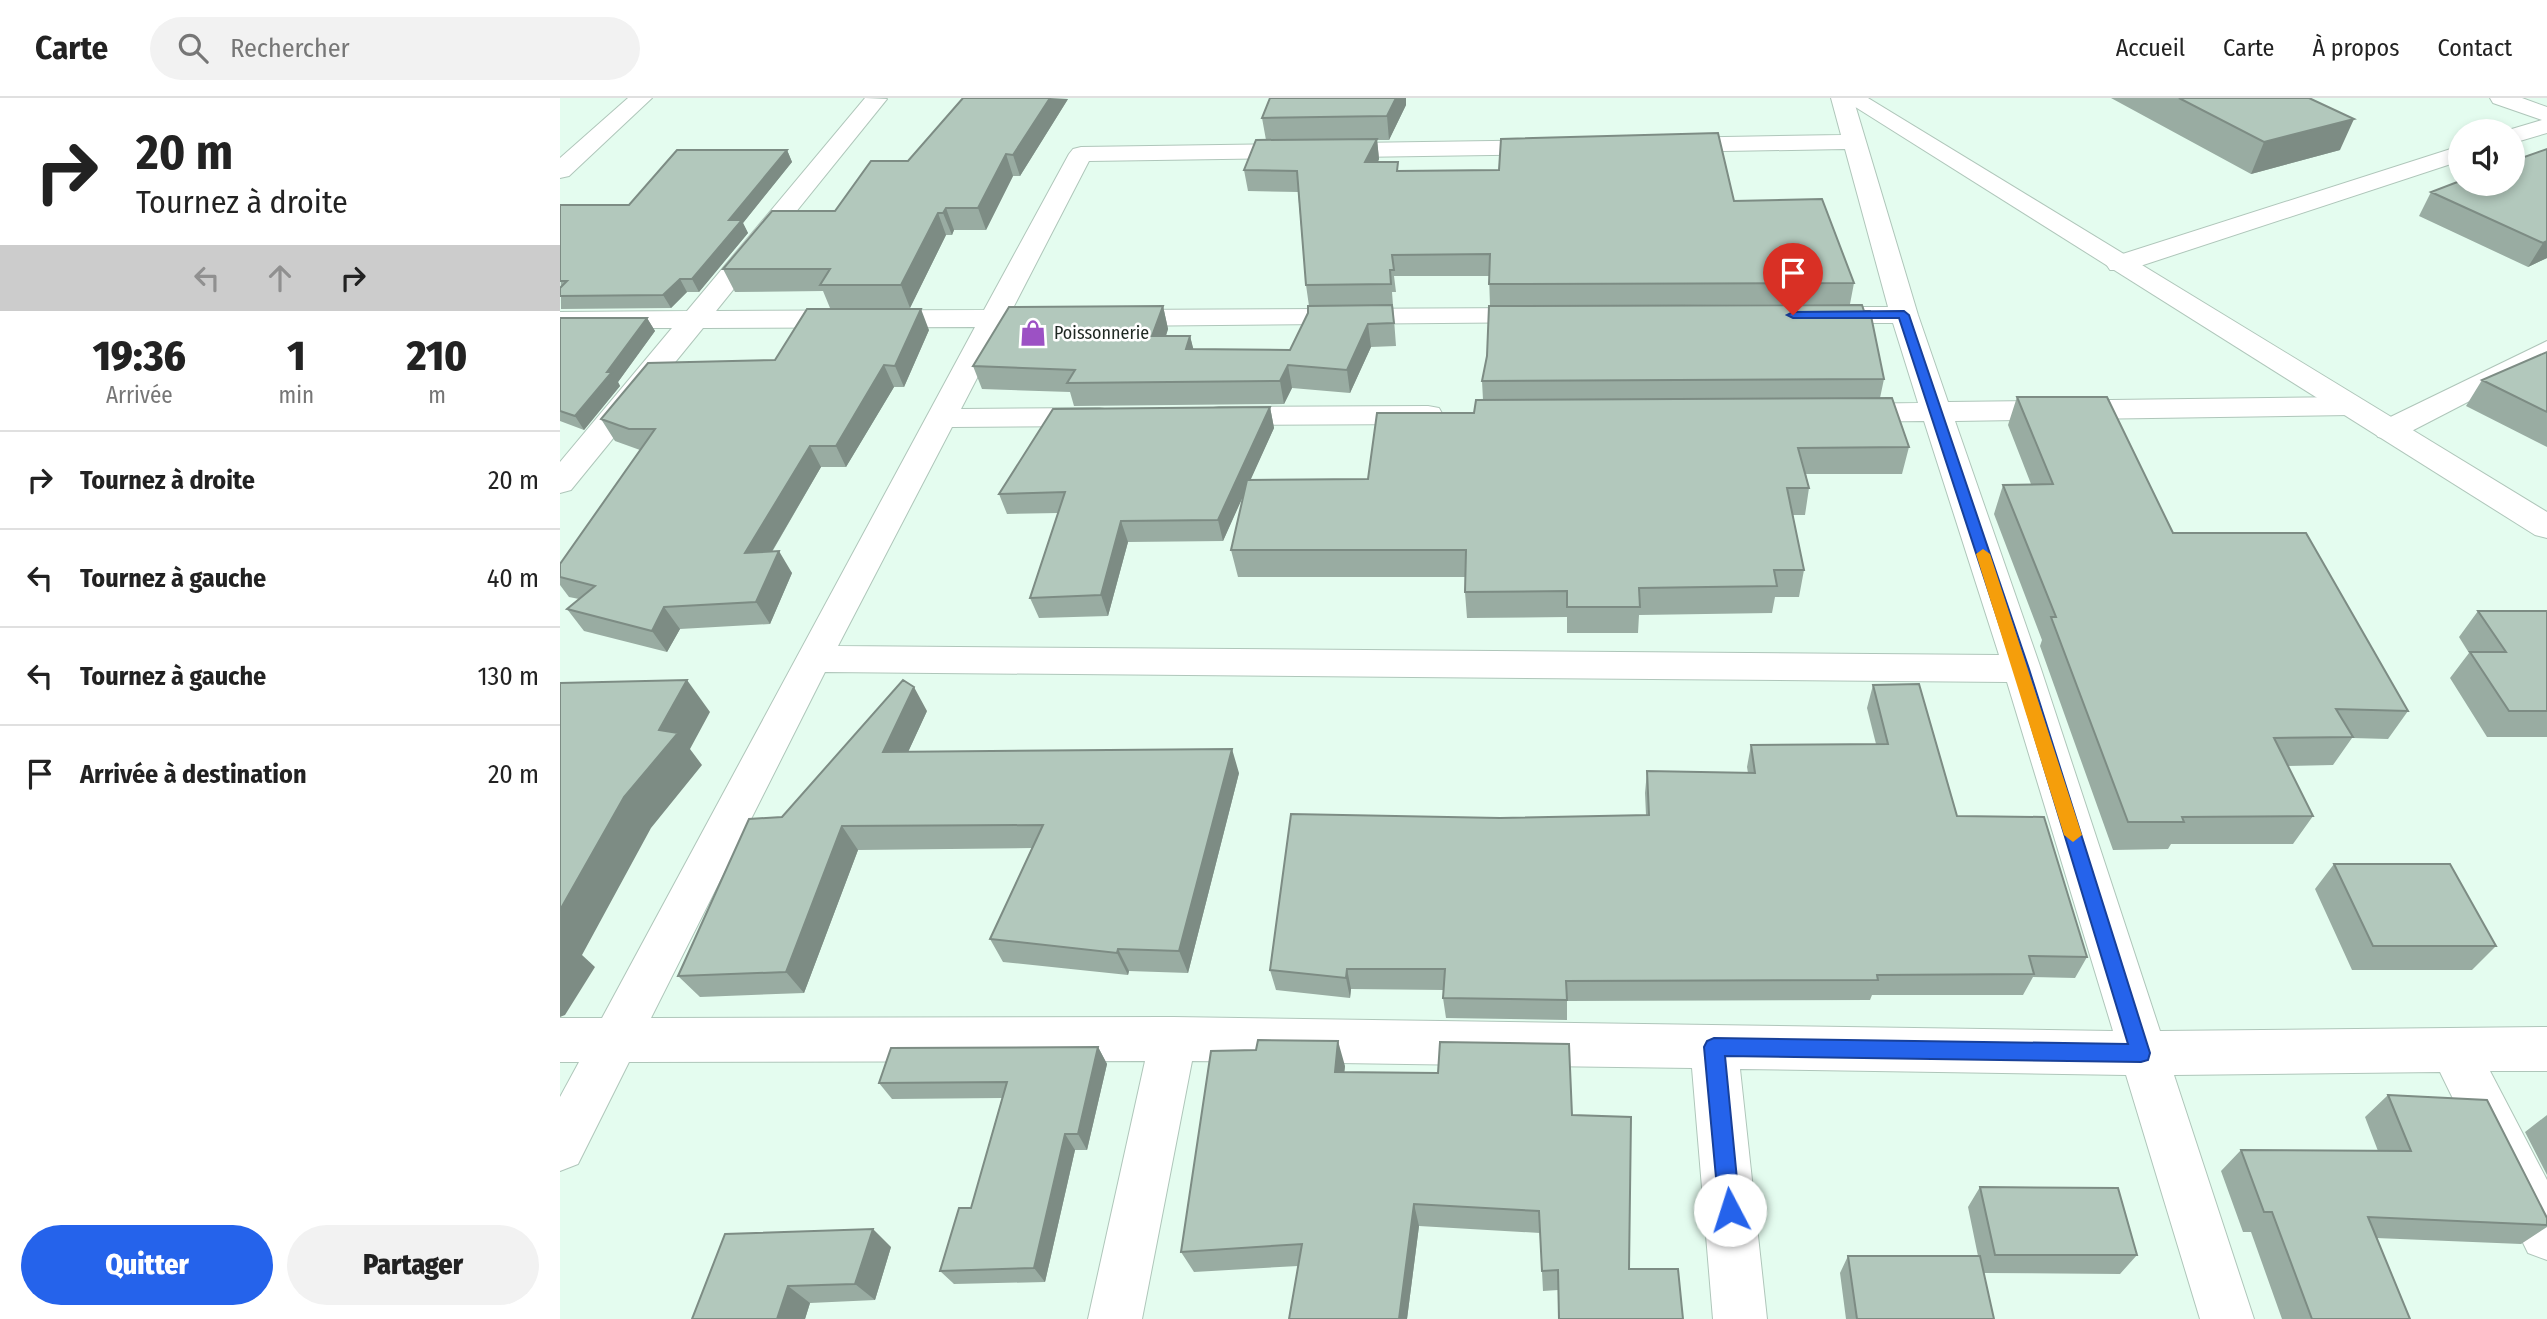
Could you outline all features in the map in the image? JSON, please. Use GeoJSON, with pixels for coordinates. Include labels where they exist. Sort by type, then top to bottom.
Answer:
{"type":"FeatureCollection","features":[{"type":"Feature","properties":{"kind":"street"},"geometry":{"type":"LineString","coordinates":[[560,171],[641,98]]}},
{"type":"Feature","properties":{"kind":"street"},"geometry":{"type":"LineString","coordinates":[[1842,98],[1904,315],[2021,669],[2227,1319]]}},
{"type":"Feature","properties":{"kind":"street"},"geometry":{"type":"LineString","coordinates":[[1852,98],[2547,527]]}},
{"type":"Feature","properties":{"kind":"street"},"geometry":{"type":"LineString","coordinates":[[2501,98],[2547,115]]}},
{"type":"Feature","properties":{"kind":"street"},"geometry":{"type":"LineString","coordinates":[[560,483],[876,99]]}},
{"type":"Feature","properties":{"kind":"street"},"geometry":{"type":"LineString","coordinates":[[2525,132],[2547,126]]}},
{"type":"Feature","properties":{"kind":"street"},"geometry":{"type":"LineString","coordinates":[[1647,145],[1855,142]]}},
{"type":"Feature","properties":{"kind":"street"},"geometry":{"type":"LineString","coordinates":[[560,1147],[813,659],[1081,154],[1578,146]]}},
{"type":"Feature","properties":{"kind":"street"},"geometry":{"type":"LineString","coordinates":[[2119,264],[2448,157]]}},
{"type":"Feature","properties":{"kind":"street"},"geometry":{"type":"LineString","coordinates":[[1793,315],[1904,315]]}},
{"type":"Feature","properties":{"kind":"street"},"geometry":{"type":"LineString","coordinates":[[1086,318],[1571,316]]}},
{"type":"Feature","properties":{"kind":"street"},"geometry":{"type":"LineString","coordinates":[[560,320],[1045,318]]}},
{"type":"Feature","properties":{"kind":"street"},"geometry":{"type":"LineString","coordinates":[[2389,430],[2547,350]]}},
{"type":"Feature","properties":{"kind":"street"},"geometry":{"type":"LineString","coordinates":[[1811,413],[2350,406]]}},
{"type":"Feature","properties":{"kind":"street"},"geometry":{"type":"LineString","coordinates":[[1189,416],[1451,415]]}},
{"type":"Feature","properties":{"kind":"street"},"geometry":{"type":"LineString","coordinates":[[940,418],[1133,417]]}},
{"type":"Feature","properties":{"kind":"street"},"geometry":{"type":"LineString","coordinates":[[813,659],[2021,669]]}},
{"type":"Feature","properties":{"kind":"street"},"geometry":{"type":"LineString","coordinates":[[1115,1319],[1173,1039]]}},
{"type":"Feature","properties":{"kind":"street"},"geometry":{"type":"LineString","coordinates":[[560,1040],[1173,1039],[2141,1053],[2547,1049]]}},
{"type":"Feature","properties":{"kind":"street"},"geometry":{"type":"LineString","coordinates":[[1714,1047],[1740,1319]]}},
{"type":"Feature","properties":{"kind":"street"},"geometry":{"type":"LineString","coordinates":[[2454,1050],[2547,1234]]}},
{"type":"Feature","properties":{"kind":"building"},"geometry":{"type":"Polygon","coordinates":[[[963,98],[1050,98],[1013,155],[1006,154],[978,208],[946,208],[943,213],[938,213],[901,285],[820,285],[830,269],[723,269],[772,211],[835,211],[871,161],[908,161],[963,98]]]}},
{"type":"Feature","properties":{"kind":"building"},"geometry":{"type":"Polygon","coordinates":[[[1270,98],[1396,98],[1387,116],[1262,118],[1270,98]]]}},
{"type":"Feature","properties":{"kind":"building"},"geometry":{"type":"Polygon","coordinates":[[[2179,98],[2309,98],[2354,119],[2264,142],[2179,98]]]}},
{"type":"Feature","properties":{"kind":"building"},"geometry":{"type":"Polygon","coordinates":[[[1718,133],[1734,201],[1822,199],[1854,283],[1489,284],[1490,254],[1392,255],[1394,270],[1390,270],[1391,284],[1306,285],[1297,171],[1244,170],[1256,140],[1377,139],[1365,162],[1398,162],[1397,171],[1499,170],[1501,139],[1718,133]]]}},
{"type":"Feature","properties":{"kind":"building"},"geometry":{"type":"Polygon","coordinates":[[[2547,149],[2547,241],[2543,243],[2431,192],[2448,186],[2448,196],[2525,196],[2525,157],[2547,149]]]}},
{"type":"Feature","properties":{"kind":"building"},"geometry":{"type":"Polygon","coordinates":[[[677,150],[787,150],[729,220],[742,220],[692,279],[680,279],[663,295],[560,296],[560,288],[567,281],[560,281],[560,205],[629,205],[677,150]]]}},
{"type":"Feature","properties":{"kind":"building"},"geometry":{"type":"Polygon","coordinates":[[[1392,305],[1394,323],[1368,324],[1347,370],[1288,365],[1280,381],[1067,383],[1075,370],[973,366],[1009,307],[1163,306],[1152,336],[1190,336],[1186,349],[1290,350],[1308,313],[1308,306],[1392,305]]]}},
{"type":"Feature","properties":{"kind":"building"},"geometry":{"type":"Polygon","coordinates":[[[1862,305],[1864,311],[1870,311],[1884,379],[1482,381],[1487,356],[1489,306],[1862,305]]]}},
{"type":"Feature","properties":{"kind":"building"},"geometry":{"type":"Polygon","coordinates":[[[807,309],[921,309],[895,366],[884,365],[836,446],[810,446],[745,553],[779,551],[756,602],[664,607],[652,631],[567,609],[595,586],[560,577],[560,564],[655,429],[629,429],[601,419],[648,363],[775,360],[807,309]]]}},
{"type":"Feature","properties":{"kind":"building"},"geometry":{"type":"Polygon","coordinates":[[[560,318],[647,318],[607,372],[612,372],[575,416],[560,411],[560,318]]]}},
{"type":"Feature","properties":{"kind":"building"},"geometry":{"type":"Polygon","coordinates":[[[2547,352],[2547,412],[2482,380],[2547,352]]]}},
{"type":"Feature","properties":{"kind":"building"},"geometry":{"type":"Polygon","coordinates":[[[2017,397],[2107,397],[2173,533],[2306,533],[2408,711],[2336,709],[2353,737],[2274,738],[2313,816],[2182,817],[2184,822],[2128,822],[2051,617],[2056,617],[2003,485],[2053,484],[2017,397]]]}},
{"type":"Feature","properties":{"kind":"building"},"geometry":{"type":"Polygon","coordinates":[[[1892,398],[1909,447],[1798,448],[1809,488],[1787,488],[1804,570],[1774,570],[1777,586],[1639,588],[1640,607],[1567,607],[1567,591],[1465,592],[1466,550],[1231,550],[1247,480],[1368,479],[1377,413],[1474,413],[1476,400],[1892,398]]]}},
{"type":"Feature","properties":{"kind":"building"},"geometry":{"type":"Polygon","coordinates":[[[1270,407],[1218,520],[1121,521],[1101,595],[1030,598],[1065,492],[999,494],[1053,409],[1270,407]]]}},
{"type":"Feature","properties":{"kind":"building"},"geometry":{"type":"Polygon","coordinates":[[[2478,611],[2547,611],[2547,711],[2509,711],[2470,652],[2506,652],[2478,611]]]}},
{"type":"Feature","properties":{"kind":"building"},"geometry":{"type":"Polygon","coordinates":[[[687,680],[659,730],[678,733],[624,797],[560,910],[560,683],[687,680]]]}},
{"type":"Feature","properties":{"kind":"building"},"geometry":{"type":"Polygon","coordinates":[[[903,680],[914,687],[883,752],[1232,749],[1179,951],[1118,949],[1117,953],[990,939],[1043,825],[842,826],[786,972],[678,976],[749,819],[782,817],[903,680]]]}},
{"type":"Feature","properties":{"kind":"building"},"geometry":{"type":"Polygon","coordinates":[[[1919,684],[1957,816],[2044,817],[2087,957],[2029,956],[2034,974],[1877,975],[1878,980],[1566,981],[1567,1000],[1443,998],[1445,969],[1347,969],[1346,978],[1270,970],[1291,814],[1500,818],[1649,815],[1647,771],[1755,773],[1751,745],[1888,744],[1873,685],[1919,684]]]}},
{"type":"Feature","properties":{"kind":"building"},"geometry":{"type":"Polygon","coordinates":[[[2334,864],[2450,864],[2496,946],[2373,946],[2334,864]]]}},
{"type":"Feature","properties":{"kind":"building"},"geometry":{"type":"Polygon","coordinates":[[[1258,1040],[1338,1041],[1335,1072],[1438,1073],[1440,1042],[1569,1044],[1572,1115],[1631,1117],[1629,1269],[1678,1269],[1683,1319],[1559,1319],[1558,1270],[1542,1271],[1539,1211],[1414,1204],[1399,1319],[1289,1319],[1302,1244],[1181,1252],[1211,1051],[1256,1050],[1258,1040]]]}},
{"type":"Feature","properties":{"kind":"building"},"geometry":{"type":"Polygon","coordinates":[[[1098,1047],[1078,1134],[1065,1134],[1034,1268],[940,1271],[959,1208],[971,1208],[1007,1082],[879,1083],[891,1048],[1098,1047]]]}},
{"type":"Feature","properties":{"kind":"building"},"geometry":{"type":"Polygon","coordinates":[[[2388,1095],[2487,1100],[2547,1218],[2547,1225],[2368,1217],[2410,1319],[2312,1319],[2272,1212],[2264,1212],[2241,1150],[2411,1151],[2388,1095]]]}},
{"type":"Feature","properties":{"kind":"building"},"geometry":{"type":"Polygon","coordinates":[[[1980,1187],[2118,1188],[2137,1255],[1995,1255],[1980,1187]]]}},
{"type":"Feature","properties":{"kind":"building"},"geometry":{"type":"Polygon","coordinates":[[[873,1229],[855,1284],[788,1286],[777,1319],[692,1319],[725,1234],[873,1229]]]}},
{"type":"Feature","properties":{"kind":"building"},"geometry":{"type":"Polygon","coordinates":[[[1848,1256],[1980,1256],[1994,1319],[1857,1319],[1848,1256]]]}},
{"type":"Feature","properties":{"kind":"slow traffic"},"geometry":{"type":"LineString","coordinates":[[1983,554],[2073,835]]}},
{"type":"Feature","properties":{"kind":"place","name":"Poissonnerie"},"geometry":{"type":"Point","coordinates":[1033,333]}},
{"type":"Feature","properties":{"kind":"route"},"geometry":{"type":"LineString","coordinates":[[1730,1210],[1714,1047],[2141,1053],[2021,669],[1904,315],[1793,315]]}}]}
